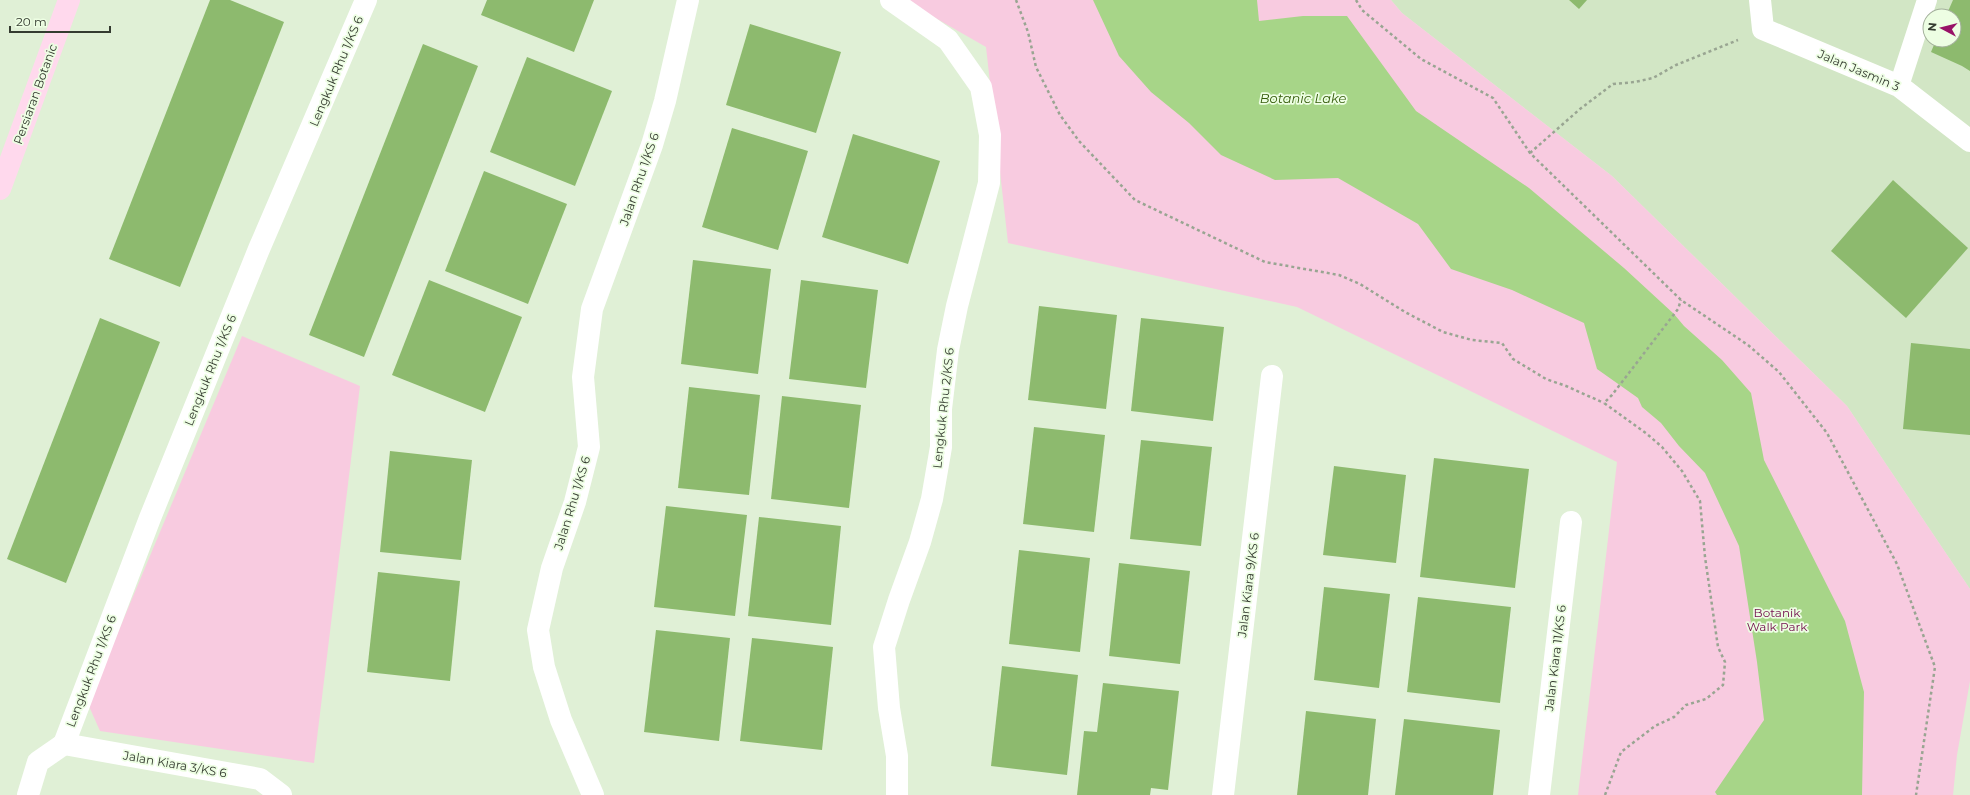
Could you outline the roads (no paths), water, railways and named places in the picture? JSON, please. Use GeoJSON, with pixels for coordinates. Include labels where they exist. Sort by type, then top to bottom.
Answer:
{"type":"FeatureCollection","features":[{"type":"Feature","properties":{"kind":"main road","name":"Persiaran Botanic"},"geometry":{"type":"LineString","coordinates":[[0,189],[69,0]]}},
{"type":"Feature","properties":{"kind":"street","name":"Lengkuk Rhu 1/KS 6"},"geometry":{"type":"LineString","coordinates":[[64,744],[150,518],[259,249],[366,0]]}},
{"type":"Feature","properties":{"kind":"street","name":"Jalan Rhu 1/KS 6"},"geometry":{"type":"LineString","coordinates":[[593,795],[561,720],[544,667],[538,630],[552,568],[575,502],[589,448],[583,378],[592,309],[652,144],[665,101],[688,0]]}},
{"type":"Feature","properties":{"kind":"street","name":"Lengkuk Rhu 2/KS 6"},"geometry":{"type":"LineString","coordinates":[[891,0],[948,40],[981,87],[990,135],[989,183],[957,306],[948,350],[940,409],[941,447],[932,499],[920,542],[884,647],[889,708],[897,756],[897,795]]}},
{"type":"Feature","properties":{"kind":"street","name":"Jalan Jasmin 3"},"geometry":{"type":"LineString","coordinates":[[1760,0],[1763,30],[1899,86],[1970,141]]}},
{"type":"Feature","properties":{"kind":"street","name":"Jalan Kiara 9/KS 6"},"geometry":{"type":"LineString","coordinates":[[1223,795],[1272,376]]}},
{"type":"Feature","properties":{"kind":"street","name":"Jalan Kiara 11/KS 6"},"geometry":{"type":"LineString","coordinates":[[1539,795],[1571,522]]}},
{"type":"Feature","properties":{"kind":"street"},"geometry":{"type":"LineString","coordinates":[[28,795],[38,762],[64,744]]}},
{"type":"Feature","properties":{"kind":"street","name":"Jalan Kiara 3/KS 6"},"geometry":{"type":"LineString","coordinates":[[64,744],[260,779],[281,795]]}},
{"type":"Feature","properties":{"kind":"lane"},"geometry":{"type":"LineString","coordinates":[[1899,86],[1926,0]]}},
{"type":"Feature","properties":{"kind":"water","name":"Botanic Lake"},"geometry":{"type":"Polygon","coordinates":[[[1093,0],[1257,0],[1259,21],[1303,16],[1347,16],[1416,111],[1529,188],[1624,268],[1674,314],[1684,326],[1722,360],[1751,393],[1764,460],[1845,621],[1864,692],[1862,795],[1717,795],[1715,792],[1764,720],[1757,662],[1739,546],[1705,473],[1679,446],[1661,423],[1642,407],[1638,398],[1597,369],[1584,323],[1512,290],[1451,269],[1418,224],[1338,178],[1275,180],[1221,155],[1189,123],[1151,92],[1119,56],[1093,0]]]}},
{"type":"Feature","properties":{"kind":"park label","name":"Botanik Walk Park"},"geometry":{"type":"Point","coordinates":[1777,619]}}]}
